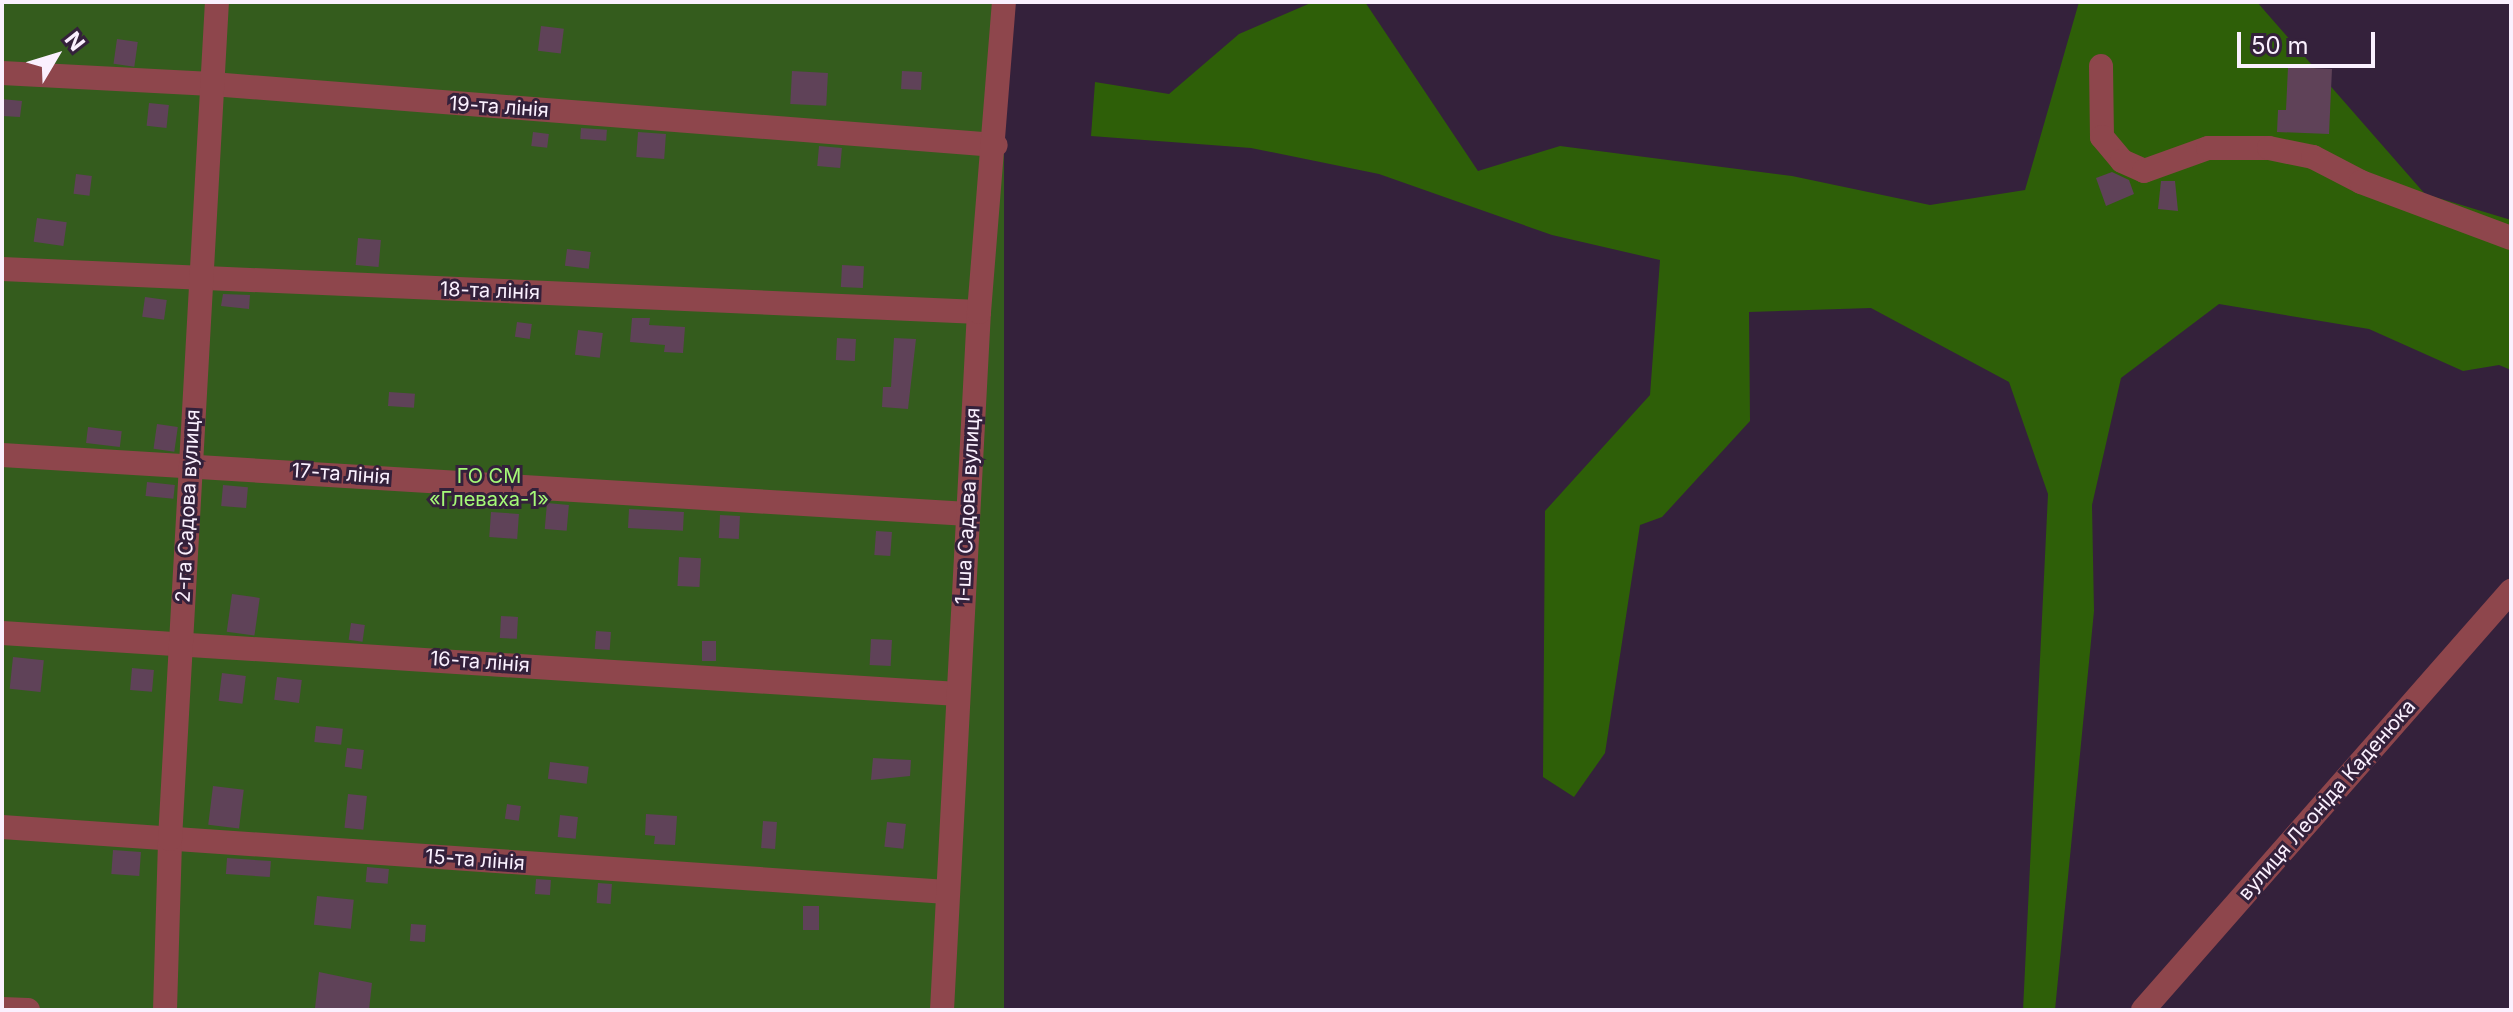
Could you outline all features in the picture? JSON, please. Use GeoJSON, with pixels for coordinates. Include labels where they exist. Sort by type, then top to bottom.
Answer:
{"type":"FeatureCollection","features":[{"type":"Feature","properties":{"kind":"street","name":"2-га Садова вулиця"},"geometry":{"type":"LineString","coordinates":[[165,1010],[170,839],[217,2]]}},
{"type":"Feature","properties":{"kind":"street","name":"1-ша Садова вулиця"},"geometry":{"type":"LineString","coordinates":[[942,1010],[979,312],[996,145],[1004,2]]}},
{"type":"Feature","properties":{"kind":"street"},"geometry":{"type":"LineString","coordinates":[[2101,66],[2102,137],[2122,161],[2144,171],[2208,148],[2269,148],[2313,157],[2361,182],[2511,238]]}},
{"type":"Feature","properties":{"kind":"street","name":"19-та лінія"},"geometry":{"type":"LineString","coordinates":[[2,73],[212,84],[996,145]]}},
{"type":"Feature","properties":{"kind":"street","name":"18-та лінія"},"geometry":{"type":"LineString","coordinates":[[2,269],[979,312]]}},
{"type":"Feature","properties":{"kind":"street","name":"17-та лінія"},"geometry":{"type":"LineString","coordinates":[[2,455],[968,514]]}},
{"type":"Feature","properties":{"kind":"street","name":"вулиця Леоніда Каденюка"},"geometry":{"type":"LineString","coordinates":[[2143,1010],[2511,591]]}},
{"type":"Feature","properties":{"kind":"street","name":"16-та лінія"},"geometry":{"type":"LineString","coordinates":[[2,633],[181,642],[958,694]]}},
{"type":"Feature","properties":{"kind":"street","name":"15-та лінія"},"geometry":{"type":"LineString","coordinates":[[2,827],[947,892]]}},
{"type":"Feature","properties":{"kind":"street"},"geometry":{"type":"LineString","coordinates":[[2,1009],[28,1010]]}},
{"type":"Feature","properties":{"kind":"green space","name":"ГО СМ «Глеваха-1»"},"geometry":{"type":"Polygon","coordinates":[[[2,2],[1004,2],[1004,1010],[2,1010],[2,2]]]}},
{"type":"Feature","properties":{"kind":"green space"},"geometry":{"type":"Polygon","coordinates":[[[1313,2],[1365,2],[1478,171],[1560,146],[1792,176],[1930,205],[2025,190],[2079,2],[2257,2],[2425,194],[2511,220],[2511,370],[2499,365],[2463,371],[2369,329],[2219,304],[2121,378],[2092,505],[2094,611],[2055,1010],[2023,1010],[2048,494],[2009,382],[1871,308],[1749,312],[1750,421],[1662,517],[1640,525],[1605,753],[1574,797],[1543,777],[1545,511],[1650,395],[1660,260],[1552,235],[1379,174],[1251,148],[1091,136],[1095,82],[1169,94],[1239,34],[1313,2]]]}},
{"type":"Feature","properties":{"kind":"building"},"geometry":{"type":"Polygon","coordinates":[[[541,26],[564,29],[561,54],[538,51],[541,26]]]}},
{"type":"Feature","properties":{"kind":"building"},"geometry":{"type":"Polygon","coordinates":[[[117,39],[138,42],[134,67],[114,64],[117,39]]]}},
{"type":"Feature","properties":{"kind":"building"},"geometry":{"type":"Polygon","coordinates":[[[2288,67],[2332,69],[2329,134],[2277,132],[2278,110],[2286,110],[2288,67]]]}},
{"type":"Feature","properties":{"kind":"building"},"geometry":{"type":"Polygon","coordinates":[[[792,71],[828,73],[826,106],[790,104],[792,71]]]}},
{"type":"Feature","properties":{"kind":"building"},"geometry":{"type":"Polygon","coordinates":[[[902,71],[922,72],[921,90],[901,89],[902,71]]]}},
{"type":"Feature","properties":{"kind":"building"},"geometry":{"type":"Polygon","coordinates":[[[2,99],[22,101],[20,117],[2,116],[2,99]]]}},
{"type":"Feature","properties":{"kind":"building"},"geometry":{"type":"Polygon","coordinates":[[[149,103],[169,105],[166,128],[147,126],[149,103]]]}},
{"type":"Feature","properties":{"kind":"building"},"geometry":{"type":"Polygon","coordinates":[[[581,128],[607,130],[606,141],[580,139],[581,128]]]}},
{"type":"Feature","properties":{"kind":"building"},"geometry":{"type":"Polygon","coordinates":[[[533,132],[549,134],[547,148],[531,146],[533,132]]]}},
{"type":"Feature","properties":{"kind":"building"},"geometry":{"type":"Polygon","coordinates":[[[638,132],[666,134],[664,159],[636,157],[638,132]]]}},
{"type":"Feature","properties":{"kind":"building"},"geometry":{"type":"Polygon","coordinates":[[[819,146],[842,148],[840,168],[817,166],[819,146]]]}},
{"type":"Feature","properties":{"kind":"building"},"geometry":{"type":"Polygon","coordinates":[[[2112,172],[2129,180],[2134,194],[2106,206],[2096,178],[2112,172]]]}},
{"type":"Feature","properties":{"kind":"building"},"geometry":{"type":"Polygon","coordinates":[[[76,174],[92,176],[89,196],[74,194],[76,174]]]}},
{"type":"Feature","properties":{"kind":"building"},"geometry":{"type":"Polygon","coordinates":[[[2161,181],[2175,181],[2178,211],[2158,209],[2161,181]]]}},
{"type":"Feature","properties":{"kind":"building"},"geometry":{"type":"Polygon","coordinates":[[[37,218],[67,222],[63,246],[34,242],[37,218]]]}},
{"type":"Feature","properties":{"kind":"building"},"geometry":{"type":"Polygon","coordinates":[[[358,238],[381,240],[379,267],[356,265],[358,238]]]}},
{"type":"Feature","properties":{"kind":"building"},"geometry":{"type":"Polygon","coordinates":[[[567,249],[591,252],[589,269],[565,266],[567,249]]]}},
{"type":"Feature","properties":{"kind":"building"},"geometry":{"type":"Polygon","coordinates":[[[842,265],[864,266],[863,288],[841,287],[842,265]]]}},
{"type":"Feature","properties":{"kind":"building"},"geometry":{"type":"Polygon","coordinates":[[[223,294],[250,295],[249,309],[221,306],[223,294]]]}},
{"type":"Feature","properties":{"kind":"building"},"geometry":{"type":"Polygon","coordinates":[[[145,297],[167,300],[164,320],[142,317],[145,297]]]}},
{"type":"Feature","properties":{"kind":"building"},"geometry":{"type":"Polygon","coordinates":[[[632,318],[650,318],[649,325],[685,327],[683,353],[664,352],[665,345],[630,342],[632,318]]]}},
{"type":"Feature","properties":{"kind":"building"},"geometry":{"type":"Polygon","coordinates":[[[517,322],[532,324],[530,339],[515,337],[517,322]]]}},
{"type":"Feature","properties":{"kind":"building"},"geometry":{"type":"Polygon","coordinates":[[[578,330],[603,333],[600,358],[575,355],[578,330]]]}},
{"type":"Feature","properties":{"kind":"building"},"geometry":{"type":"Polygon","coordinates":[[[837,338],[856,339],[855,361],[836,360],[837,338]]]}},
{"type":"Feature","properties":{"kind":"building"},"geometry":{"type":"Polygon","coordinates":[[[894,338],[916,339],[908,409],[882,407],[883,387],[891,387],[894,338]]]}},
{"type":"Feature","properties":{"kind":"building"},"geometry":{"type":"Polygon","coordinates":[[[389,392],[415,394],[414,408],[388,406],[389,392]]]}},
{"type":"Feature","properties":{"kind":"building"},"geometry":{"type":"Polygon","coordinates":[[[157,424],[178,427],[174,452],[154,449],[157,424]]]}},
{"type":"Feature","properties":{"kind":"building"},"geometry":{"type":"Polygon","coordinates":[[[88,427],[122,431],[120,447],[86,443],[88,427]]]}},
{"type":"Feature","properties":{"kind":"building"},"geometry":{"type":"Polygon","coordinates":[[[147,482],[175,485],[173,499],[146,496],[147,482]]]}},
{"type":"Feature","properties":{"kind":"building"},"geometry":{"type":"Polygon","coordinates":[[[223,485],[248,487],[246,508],[221,506],[223,485]]]}},
{"type":"Feature","properties":{"kind":"building"},"geometry":{"type":"Polygon","coordinates":[[[547,503],[569,505],[567,531],[545,529],[547,503]]]}},
{"type":"Feature","properties":{"kind":"building"},"geometry":{"type":"Polygon","coordinates":[[[629,509],[684,512],[683,531],[628,528],[629,509]]]}},
{"type":"Feature","properties":{"kind":"building"},"geometry":{"type":"Polygon","coordinates":[[[491,512],[519,514],[517,539],[489,537],[491,512]]]}},
{"type":"Feature","properties":{"kind":"building"},"geometry":{"type":"Polygon","coordinates":[[[720,515],[740,516],[739,539],[719,538],[720,515]]]}},
{"type":"Feature","properties":{"kind":"building"},"geometry":{"type":"Polygon","coordinates":[[[876,531],[892,532],[890,556],[874,555],[876,531]]]}},
{"type":"Feature","properties":{"kind":"building"},"geometry":{"type":"Polygon","coordinates":[[[679,557],[701,558],[699,587],[677,586],[679,557]]]}},
{"type":"Feature","properties":{"kind":"building"},"geometry":{"type":"Polygon","coordinates":[[[232,594],[260,598],[254,636],[227,632],[232,594]]]}},
{"type":"Feature","properties":{"kind":"building"},"geometry":{"type":"Polygon","coordinates":[[[501,616],[518,617],[517,639],[500,638],[501,616]]]}},
{"type":"Feature","properties":{"kind":"building"},"geometry":{"type":"Polygon","coordinates":[[[351,623],[365,625],[362,642],[349,640],[351,623]]]}},
{"type":"Feature","properties":{"kind":"building"},"geometry":{"type":"Polygon","coordinates":[[[596,631],[611,632],[610,650],[595,649],[596,631]]]}},
{"type":"Feature","properties":{"kind":"building"},"geometry":{"type":"Polygon","coordinates":[[[871,639],[892,640],[891,666],[870,665],[871,639]]]}},
{"type":"Feature","properties":{"kind":"building"},"geometry":{"type":"Polygon","coordinates":[[[702,641],[716,641],[716,661],[702,661],[702,641]]]}},
{"type":"Feature","properties":{"kind":"building"},"geometry":{"type":"Polygon","coordinates":[[[13,657],[44,660],[40,692],[10,689],[13,657]]]}},
{"type":"Feature","properties":{"kind":"building"},"geometry":{"type":"Polygon","coordinates":[[[132,668],[154,670],[152,692],[130,690],[132,668]]]}},
{"type":"Feature","properties":{"kind":"building"},"geometry":{"type":"Polygon","coordinates":[[[222,673],[246,676],[242,704],[219,701],[222,673]]]}},
{"type":"Feature","properties":{"kind":"building"},"geometry":{"type":"Polygon","coordinates":[[[277,677],[302,680],[299,703],[274,700],[277,677]]]}},
{"type":"Feature","properties":{"kind":"building"},"geometry":{"type":"Polygon","coordinates":[[[316,726],[343,729],[341,745],[314,742],[316,726]]]}},
{"type":"Feature","properties":{"kind":"building"},"geometry":{"type":"Polygon","coordinates":[[[347,748],[364,750],[362,769],[345,767],[347,748]]]}},
{"type":"Feature","properties":{"kind":"building"},"geometry":{"type":"Polygon","coordinates":[[[873,758],[911,760],[910,776],[871,780],[873,758]]]}},
{"type":"Feature","properties":{"kind":"building"},"geometry":{"type":"Polygon","coordinates":[[[550,762],[589,767],[587,784],[548,779],[550,762]]]}},
{"type":"Feature","properties":{"kind":"building"},"geometry":{"type":"Polygon","coordinates":[[[213,786],[244,790],[239,828],[208,825],[213,786]]]}},
{"type":"Feature","properties":{"kind":"building"},"geometry":{"type":"Polygon","coordinates":[[[348,794],[367,796],[363,830],[344,828],[348,794]]]}},
{"type":"Feature","properties":{"kind":"building"},"geometry":{"type":"Polygon","coordinates":[[[507,804],[521,806],[519,821],[505,819],[507,804]]]}},
{"type":"Feature","properties":{"kind":"building"},"geometry":{"type":"Polygon","coordinates":[[[646,814],[677,816],[675,845],[654,844],[655,836],[645,835],[646,814]]]}},
{"type":"Feature","properties":{"kind":"building"},"geometry":{"type":"Polygon","coordinates":[[[560,815],[578,817],[576,839],[558,837],[560,815]]]}},
{"type":"Feature","properties":{"kind":"building"},"geometry":{"type":"Polygon","coordinates":[[[763,821],[777,822],[775,849],[761,848],[763,821]]]}},
{"type":"Feature","properties":{"kind":"building"},"geometry":{"type":"Polygon","coordinates":[[[887,822],[906,824],[903,849],[884,847],[887,822]]]}},
{"type":"Feature","properties":{"kind":"building"},"geometry":{"type":"Polygon","coordinates":[[[113,850],[141,852],[139,876],[111,874],[113,850]]]}},
{"type":"Feature","properties":{"kind":"building"},"geometry":{"type":"Polygon","coordinates":[[[227,858],[271,861],[270,877],[226,874],[227,858]]]}},
{"type":"Feature","properties":{"kind":"building"},"geometry":{"type":"Polygon","coordinates":[[[367,867],[389,869],[388,884],[366,882],[367,867]]]}},
{"type":"Feature","properties":{"kind":"building"},"geometry":{"type":"Polygon","coordinates":[[[536,879],[551,880],[550,895],[535,894],[536,879]]]}},
{"type":"Feature","properties":{"kind":"building"},"geometry":{"type":"Polygon","coordinates":[[[598,883],[612,884],[611,904],[597,903],[598,883]]]}},
{"type":"Feature","properties":{"kind":"building"},"geometry":{"type":"Polygon","coordinates":[[[317,896],[354,900],[351,929],[314,925],[317,896]]]}},
{"type":"Feature","properties":{"kind":"building"},"geometry":{"type":"Polygon","coordinates":[[[803,906],[819,906],[819,930],[803,930],[803,906]]]}},
{"type":"Feature","properties":{"kind":"building"},"geometry":{"type":"Polygon","coordinates":[[[411,924],[426,925],[425,942],[410,941],[411,924]]]}},
{"type":"Feature","properties":{"kind":"building"},"geometry":{"type":"Polygon","coordinates":[[[319,972],[372,983],[369,1010],[315,1008],[319,972]]]}}]}
